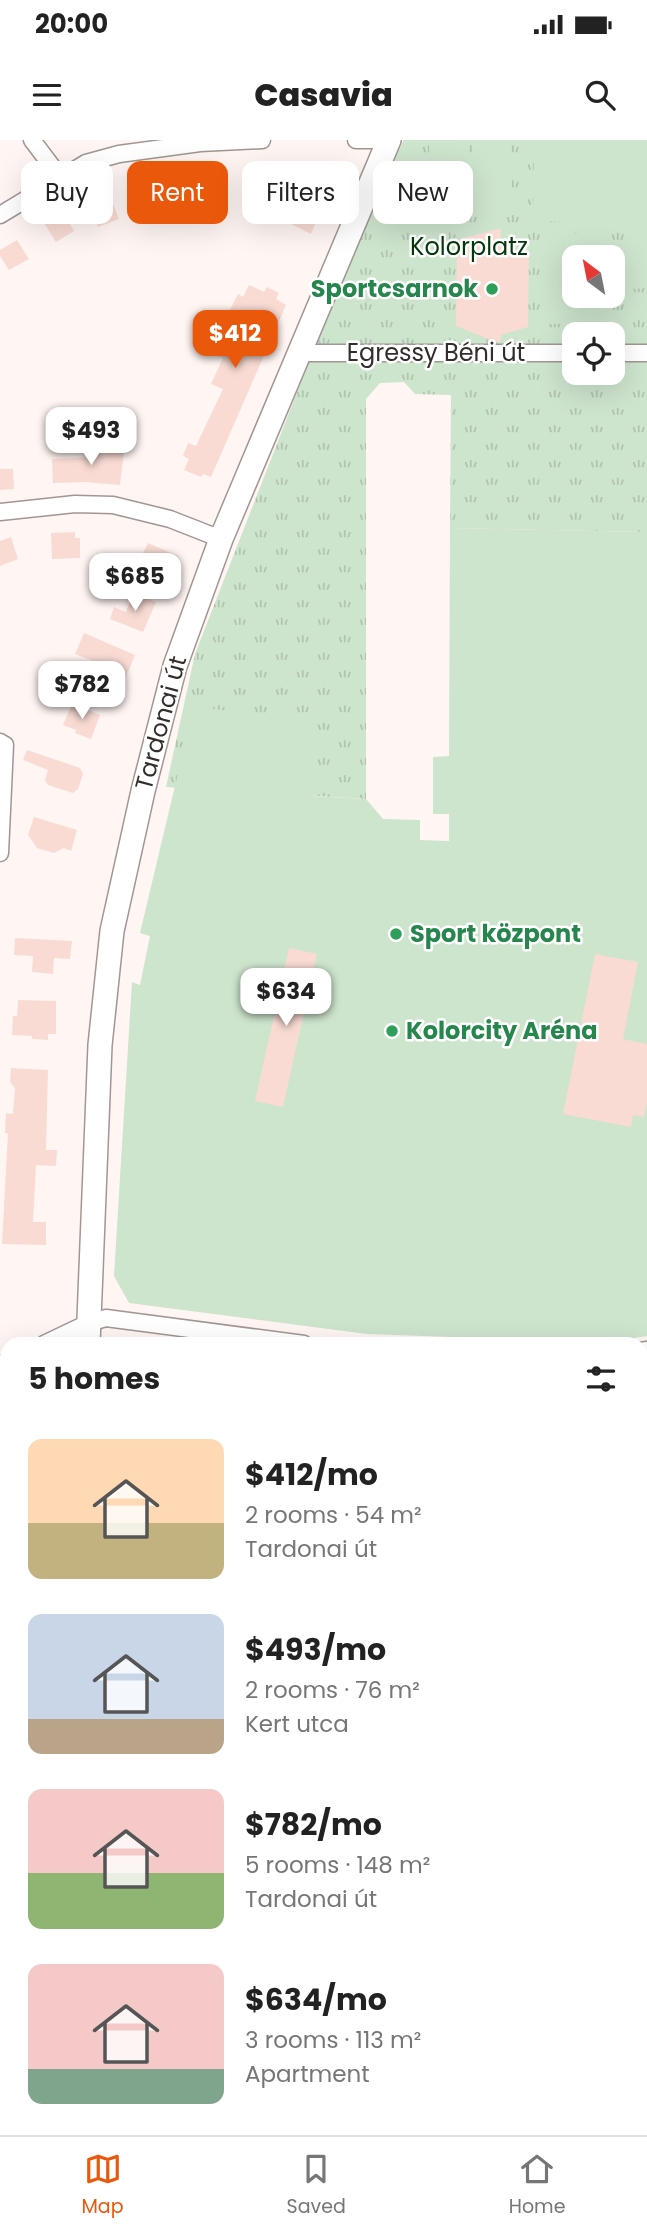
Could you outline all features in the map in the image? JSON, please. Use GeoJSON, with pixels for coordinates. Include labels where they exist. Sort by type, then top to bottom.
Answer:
{"type":"FeatureCollection","features":[{"type":"Feature","properties":{"kind":"street"},"geometry":{"type":"LineString","coordinates":[[33,140],[48,161]]}},
{"type":"Feature","properties":{"kind":"street"},"geometry":{"type":"LineString","coordinates":[[93,161],[119,154],[200,143],[261,140]]}},
{"type":"Feature","properties":{"kind":"street"},"geometry":{"type":"LineString","coordinates":[[356,140],[389,140]]}},
{"type":"Feature","properties":{"kind":"street","name":"Tardonai út"},"geometry":{"type":"LineString","coordinates":[[88,1334],[100,1045],[112,931],[174,666],[221,539],[389,140]]}},
{"type":"Feature","properties":{"kind":"street"},"geometry":{"type":"LineString","coordinates":[[0,215],[21,202]]}},
{"type":"Feature","properties":{"kind":"street","name":"Egressy Béni út"},"geometry":{"type":"LineString","coordinates":[[298,353],[562,353]]}},
{"type":"Feature","properties":{"kind":"street"},"geometry":{"type":"LineString","coordinates":[[625,353],[647,353]]}},
{"type":"Feature","properties":{"kind":"street"},"geometry":{"type":"LineString","coordinates":[[0,512],[75,504],[113,505],[170,519],[221,539]]}},
{"type":"Feature","properties":{"kind":"street"},"geometry":{"type":"LineString","coordinates":[[0,742],[5,745],[0,853]]}},
{"type":"Feature","properties":{"kind":"street"},"geometry":{"type":"LineString","coordinates":[[88,1334],[106,1318],[251,1337]]}},
{"type":"Feature","properties":{"kind":"green space","name":"Kolorplatz"},"geometry":{"type":"Polygon","coordinates":[[[404,140],[647,140],[647,348],[625,349],[625,322],[562,322],[562,385],[625,385],[625,360],[647,360],[647,532],[450,528],[451,395],[415,394],[404,382],[380,383],[366,399],[366,799],[166,787],[195,654],[312,354],[298,353],[373,202],[373,224],[473,224],[473,161],[394,161],[404,140]]]}},
{"type":"Feature","properties":{"kind":"green space"},"geometry":{"type":"Polygon","coordinates":[[[429,140],[468,140],[468,161],[429,161],[429,140]]]}},
{"type":"Feature","properties":{"kind":"green space"},"geometry":{"type":"Polygon","coordinates":[[[472,140],[511,140],[512,207],[473,207],[472,140]]]}},
{"type":"Feature","properties":{"kind":"green space"},"geometry":{"type":"Polygon","coordinates":[[[534,140],[647,140],[647,288],[631,289],[630,226],[643,224],[533,221],[534,140]]]}},
{"type":"Feature","properties":{"kind":"green space"},"geometry":{"type":"Polygon","coordinates":[[[601,233],[601,245],[562,245],[562,308],[602,308],[602,322],[549,324],[547,234],[601,233]]]}},
{"type":"Feature","properties":{"kind":"green space"},"geometry":{"type":"Polygon","coordinates":[[[647,295],[647,318],[634,319],[632,296],[647,295]]]}},
{"type":"Feature","properties":{"kind":"green space","name":"Sport központ"},"geometry":{"type":"Polygon","coordinates":[[[450,528],[647,532],[647,1336],[451,1337],[367,1334],[129,1303],[114,1276],[132,982],[140,985],[150,936],[140,933],[194,706],[317,724],[311,796],[366,799],[383,819],[420,820],[420,840],[449,841],[449,814],[433,814],[433,757],[449,756],[450,528]]]}},
{"type":"Feature","properties":{"kind":"building"},"geometry":{"type":"Polygon","coordinates":[[[113,204],[119,219],[113,221],[113,204]]]}},
{"type":"Feature","properties":{"kind":"building"},"geometry":{"type":"Polygon","coordinates":[[[45,224],[70,224],[74,231],[56,242],[45,224]]]}},
{"type":"Feature","properties":{"kind":"building"},"geometry":{"type":"Polygon","coordinates":[[[291,224],[315,224],[311,234],[291,224]]]}},
{"type":"Feature","properties":{"kind":"building","name":"Sportcsarnok"},"geometry":{"type":"Polygon","coordinates":[[[501,228],[500,246],[529,252],[528,327],[501,335],[500,342],[496,342],[456,326],[457,240],[501,228]]]}},
{"type":"Feature","properties":{"kind":"building"},"geometry":{"type":"Polygon","coordinates":[[[17,240],[29,259],[9,270],[0,256],[0,250],[17,240]]]}},
{"type":"Feature","properties":{"kind":"building"},"geometry":{"type":"Polygon","coordinates":[[[249,285],[264,292],[267,287],[279,293],[276,299],[286,305],[211,477],[203,474],[201,477],[184,470],[189,459],[183,456],[188,443],[196,446],[223,389],[211,384],[223,358],[207,351],[219,324],[222,326],[238,294],[243,297],[249,285]]]}},
{"type":"Feature","properties":{"kind":"building"},"geometry":{"type":"Polygon","coordinates":[[[96,442],[112,443],[111,450],[124,451],[120,485],[53,483],[52,459],[95,457],[96,442]]]}},
{"type":"Feature","properties":{"kind":"building"},"geometry":{"type":"Polygon","coordinates":[[[0,469],[13,469],[14,489],[0,490],[0,469]]]}},
{"type":"Feature","properties":{"kind":"building"},"geometry":{"type":"Polygon","coordinates":[[[75,532],[75,538],[80,538],[80,558],[52,559],[51,533],[75,532]]]}},
{"type":"Feature","properties":{"kind":"building"},"geometry":{"type":"Polygon","coordinates":[[[11,537],[18,559],[0,566],[0,541],[11,537]]]}},
{"type":"Feature","properties":{"kind":"building"},"geometry":{"type":"Polygon","coordinates":[[[148,543],[178,556],[167,580],[136,567],[148,543]]]}},
{"type":"Feature","properties":{"kind":"building"},"geometry":{"type":"Polygon","coordinates":[[[134,592],[156,602],[143,632],[110,619],[114,607],[126,612],[134,592]]]}},
{"type":"Feature","properties":{"kind":"building"},"geometry":{"type":"Polygon","coordinates":[[[84,633],[135,655],[121,689],[104,681],[96,662],[75,654],[84,633]]]}},
{"type":"Feature","properties":{"kind":"building"},"geometry":{"type":"Polygon","coordinates":[[[72,704],[100,715],[91,739],[63,725],[72,704]]]}},
{"type":"Feature","properties":{"kind":"building"},"geometry":{"type":"Polygon","coordinates":[[[27,750],[80,768],[83,774],[78,789],[73,793],[48,785],[45,780],[48,770],[23,760],[27,750]]]}},
{"type":"Feature","properties":{"kind":"building"},"geometry":{"type":"Polygon","coordinates":[[[34,817],[77,830],[71,851],[64,848],[54,853],[37,848],[28,835],[34,817]]]}},
{"type":"Feature","properties":{"kind":"building"},"geometry":{"type":"Polygon","coordinates":[[[15,938],[72,941],[70,959],[54,958],[53,974],[32,972],[33,956],[14,955],[15,938]]]}},
{"type":"Feature","properties":{"kind":"building"},"geometry":{"type":"Polygon","coordinates":[[[289,948],[317,954],[283,1107],[255,1101],[289,948]]]}},
{"type":"Feature","properties":{"kind":"building"},"geometry":{"type":"Polygon","coordinates":[[[595,954],[638,962],[623,1039],[647,1044],[647,1102],[644,1117],[633,1115],[631,1127],[563,1114],[595,954]]]}},
{"type":"Feature","properties":{"kind":"building"},"geometry":{"type":"Polygon","coordinates":[[[18,1000],[56,1001],[56,1034],[48,1034],[48,1040],[12,1035],[13,1016],[17,1016],[18,1000]]]}},
{"type":"Feature","properties":{"kind":"building"},"geometry":{"type":"Polygon","coordinates":[[[11,1068],[48,1070],[46,1150],[57,1150],[56,1166],[36,1165],[33,1222],[46,1222],[46,1245],[2,1244],[8,1133],[5,1133],[6,1113],[13,1114],[15,1088],[10,1082],[11,1068]]]}},
{"type":"Feature","properties":{"kind":"place","name":"Sportcsarnok"},"geometry":{"type":"Point","coordinates":[492,289]}},
{"type":"Feature","properties":{"kind":"place","name":"Sport központ"},"geometry":{"type":"Point","coordinates":[396,934]}},
{"type":"Feature","properties":{"kind":"place","name":"Kolorcity Aréna"},"geometry":{"type":"Point","coordinates":[392,1031]}}]}
